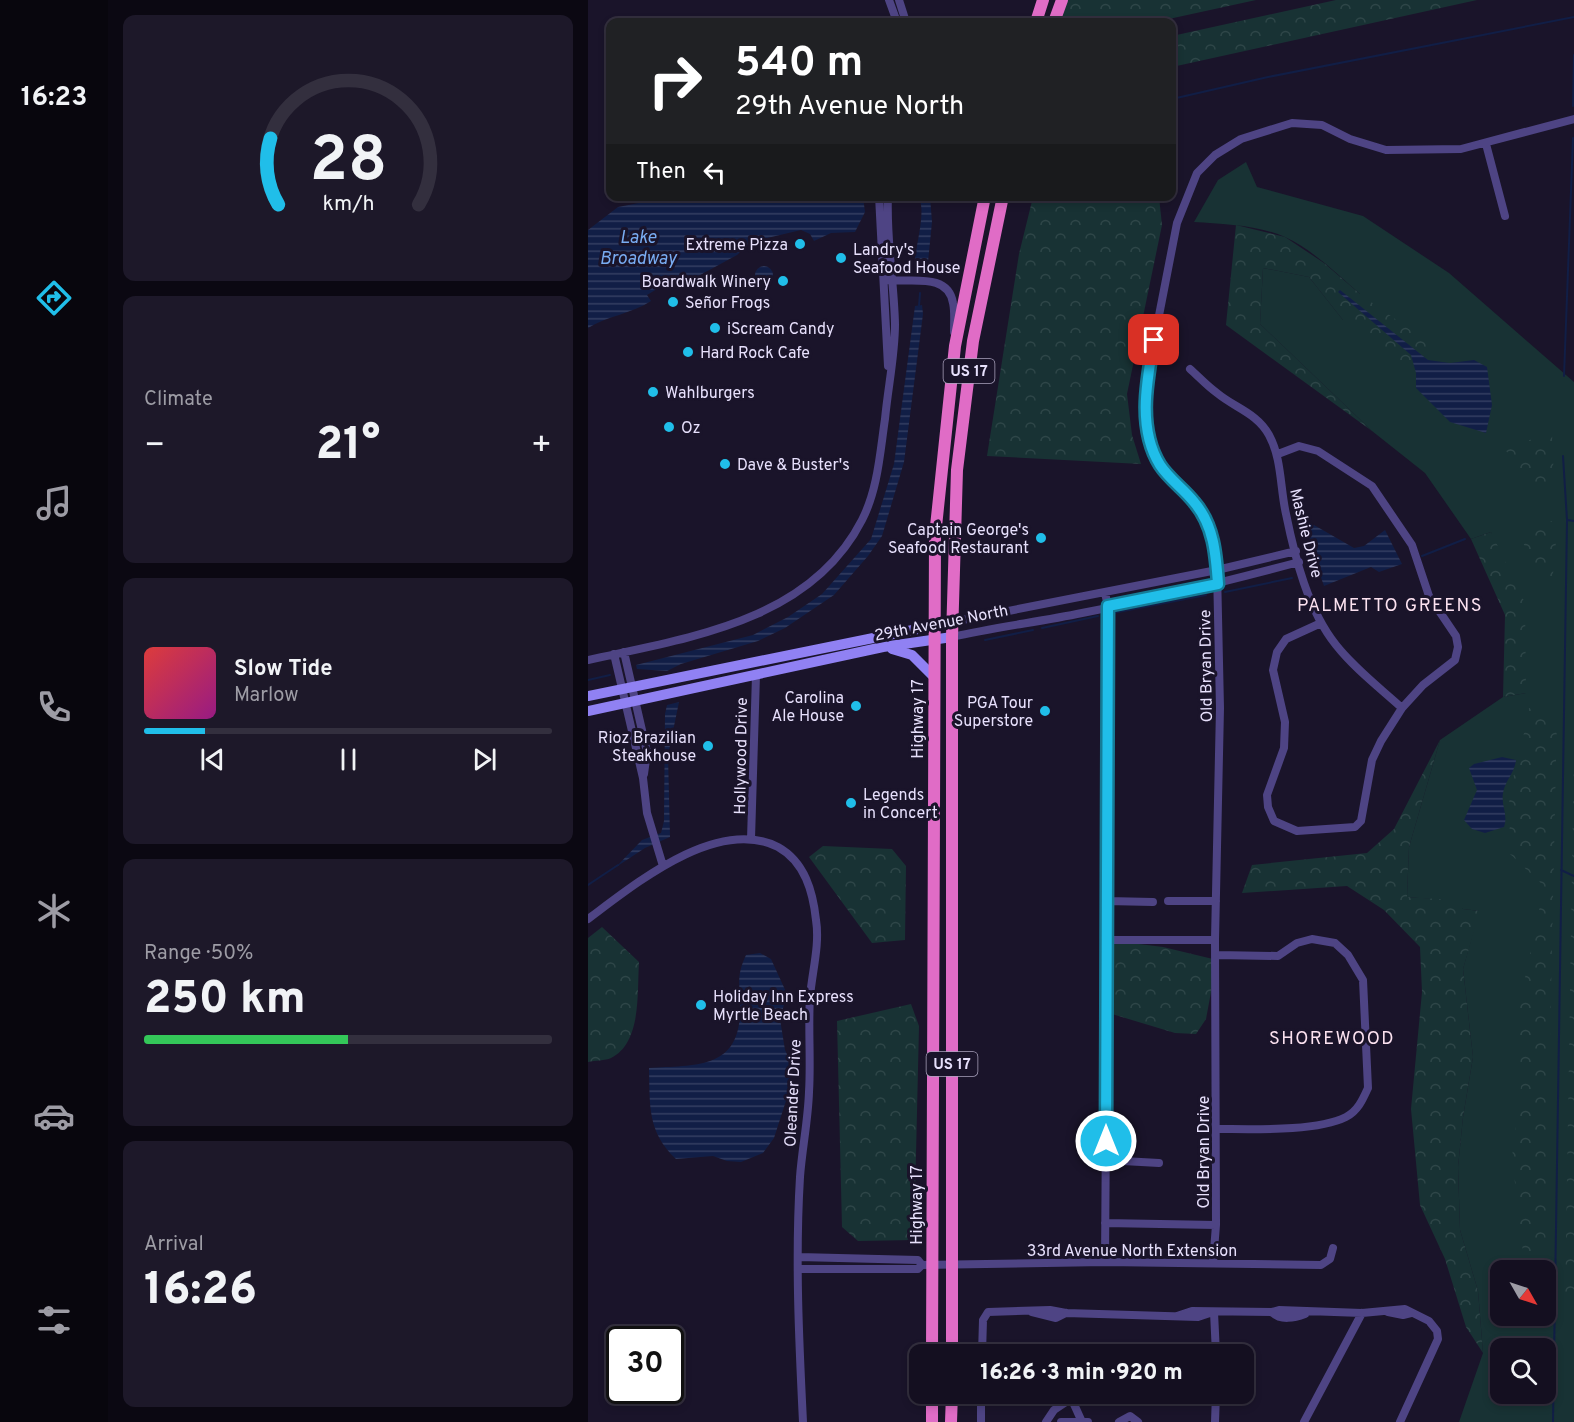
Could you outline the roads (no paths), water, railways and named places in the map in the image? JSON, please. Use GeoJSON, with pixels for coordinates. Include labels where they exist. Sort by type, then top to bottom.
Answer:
{"type":"FeatureCollection","features":[{"type":"Feature","properties":{"kind":"highway"},"geometry":{"type":"LineString","coordinates":[[1037,18],[1043,0]]}},
{"type":"Feature","properties":{"kind":"highway"},"geometry":{"type":"LineString","coordinates":[[1055,18],[1062,0]]}},
{"type":"Feature","properties":{"kind":"highway","name":"Highway 17"},"geometry":{"type":"LineString","coordinates":[[932,1344],[927,1265],[935,536],[955,346],[984,201]]}},
{"type":"Feature","properties":{"kind":"highway","name":"US 17"},"geometry":{"type":"LineString","coordinates":[[952,1344],[952,622],[957,470],[981,295],[1002,201]]}},
{"type":"Feature","properties":{"kind":"highway"},"geometry":{"type":"LineString","coordinates":[[932,1404],[932,1422]]}},
{"type":"Feature","properties":{"kind":"highway"},"geometry":{"type":"LineString","coordinates":[[951,1404],[951,1422]]}},
{"type":"Feature","properties":{"kind":"main road","name":"29th Avenue North"},"geometry":{"type":"LineString","coordinates":[[588,696],[952,622]]}},
{"type":"Feature","properties":{"kind":"main road","name":"29th Avenue North"},"geometry":{"type":"LineString","coordinates":[[588,711],[883,648],[934,638],[952,637]]}},
{"type":"Feature","properties":{"kind":"main road"},"geometry":{"type":"LineString","coordinates":[[883,648],[912,655],[934,678]]}},
{"type":"Feature","properties":{"kind":"street"},"geometry":{"type":"LineString","coordinates":[[889,0],[896,18]]}},
{"type":"Feature","properties":{"kind":"street"},"geometry":{"type":"LineString","coordinates":[[899,0],[905,18]]}},
{"type":"Feature","properties":{"kind":"street","name":"Old Bryan Drive"},"geometry":{"type":"LineString","coordinates":[[1213,1263],[1216,1225],[1217,955],[1215,940],[1220,708],[1217,570],[1214,544],[1207,520],[1195,502],[1160,465],[1145,409],[1147,377],[1177,223],[1197,173],[1215,155],[1241,139],[1292,123],[1322,125],[1350,139],[1386,150],[1461,149],[1574,119]]}},
{"type":"Feature","properties":{"kind":"street"},"geometry":{"type":"LineString","coordinates":[[1486,144],[1504,216]]}},
{"type":"Feature","properties":{"kind":"street"},"geometry":{"type":"LineString","coordinates":[[879,201],[889,374]]}},
{"type":"Feature","properties":{"kind":"street"},"geometry":{"type":"LineString","coordinates":[[588,660],[699,636],[761,613],[812,580],[835,558],[862,520],[872,495],[894,350],[888,201]]}},
{"type":"Feature","properties":{"kind":"street"},"geometry":{"type":"LineString","coordinates":[[884,278],[893,281],[929,280],[947,290],[954,305],[955,346]]}},
{"type":"Feature","properties":{"kind":"street","name":"Mashie Drive"},"geometry":{"type":"LineString","coordinates":[[1190,369],[1218,394],[1255,417],[1269,433],[1278,454],[1282,494],[1299,562],[1309,596],[1321,623],[1336,645],[1359,670],[1402,708]]}},
{"type":"Feature","properties":{"kind":"street"},"geometry":{"type":"LineString","coordinates":[[1278,454],[1299,446],[1318,451],[1343,465],[1372,486],[1412,545],[1429,596],[1456,636],[1458,647],[1455,660],[1424,685],[1402,708],[1372,760],[1361,821],[1355,827],[1297,831],[1274,821],[1268,807],[1267,795],[1284,748],[1285,722],[1273,670],[1277,652],[1286,639],[1321,623]]}},
{"type":"Feature","properties":{"kind":"street","name":"29th Avenue North"},"geometry":{"type":"LineString","coordinates":[[952,622],[1217,570],[1296,551]]}},
{"type":"Feature","properties":{"kind":"street","name":"29th Avenue North"},"geometry":{"type":"LineString","coordinates":[[952,637],[1218,584],[1299,562]]}},
{"type":"Feature","properties":{"kind":"street"},"geometry":{"type":"LineString","coordinates":[[1105,593],[1108,606],[1105,1262]]}},
{"type":"Feature","properties":{"kind":"street"},"geometry":{"type":"LineString","coordinates":[[624,652],[651,831],[663,866]]}},
{"type":"Feature","properties":{"kind":"street"},"geometry":{"type":"LineString","coordinates":[[614,654],[628,689]]}},
{"type":"Feature","properties":{"kind":"street","name":"Hollywood Drive"},"geometry":{"type":"LineString","coordinates":[[751,839],[756,675]]}},
{"type":"Feature","properties":{"kind":"street","name":"Oleander Drive"},"geometry":{"type":"LineString","coordinates":[[588,919],[663,866],[714,844],[751,839],[779,848],[798,864],[809,883],[816,921],[810,998],[809,1099],[800,1180],[799,1269],[803,1422]]}},
{"type":"Feature","properties":{"kind":"street"},"geometry":{"type":"LineString","coordinates":[[1107,901],[1153,902]]}},
{"type":"Feature","properties":{"kind":"street"},"geometry":{"type":"LineString","coordinates":[[1168,901],[1216,901]]}},
{"type":"Feature","properties":{"kind":"street"},"geometry":{"type":"LineString","coordinates":[[1216,1129],[1274,1128],[1328,1123],[1348,1116],[1361,1104],[1368,1088],[1363,980],[1348,955],[1335,943],[1312,939],[1297,943],[1278,956],[1217,955]]}},
{"type":"Feature","properties":{"kind":"street"},"geometry":{"type":"LineString","coordinates":[[1107,940],[1215,940]]}},
{"type":"Feature","properties":{"kind":"street"},"geometry":{"type":"LineString","coordinates":[[1105,1160],[1159,1163]]}},
{"type":"Feature","properties":{"kind":"street"},"geometry":{"type":"LineString","coordinates":[[1104,1223],[1216,1225]]}},
{"type":"Feature","properties":{"kind":"street","name":"33rd Avenue North Extension"},"geometry":{"type":"LineString","coordinates":[[799,1269],[918,1269],[927,1265],[952,1264],[1105,1262],[1321,1264],[1330,1259],[1333,1248]]}},
{"type":"Feature","properties":{"kind":"street","name":"33rd Avenue North Extension"},"geometry":{"type":"LineString","coordinates":[[799,1257],[918,1260],[927,1265]]}},
{"type":"Feature","properties":{"kind":"street"},"geometry":{"type":"LineString","coordinates":[[982,1344],[983,1320],[988,1312],[1050,1310],[1066,1313],[1177,1316],[1192,1311],[1272,1312],[1279,1310],[1307,1313],[1362,1313],[1387,1311],[1403,1315],[1411,1313],[1429,1321],[1437,1331],[1438,1339],[1400,1422]]}},
{"type":"Feature","properties":{"kind":"street"},"geometry":{"type":"LineString","coordinates":[[1214,1312],[1216,1344]]}},
{"type":"Feature","properties":{"kind":"street"},"geometry":{"type":"LineString","coordinates":[[1304,1422],[1362,1313]]}},
{"type":"Feature","properties":{"kind":"street"},"geometry":{"type":"LineString","coordinates":[[1046,1422],[1054,1410],[1069,1400],[1073,1402],[1081,1422]]}},
{"type":"Feature","properties":{"kind":"street"},"geometry":{"type":"LineString","coordinates":[[981,1404],[981,1422]]}},
{"type":"Feature","properties":{"kind":"street"},"geometry":{"type":"LineString","coordinates":[[1215,1422],[1216,1404]]}},
{"type":"Feature","properties":{"kind":"street"},"geometry":{"type":"LineString","coordinates":[[1119,1422],[1130,1416],[1138,1422]]}},
{"type":"Feature","properties":{"kind":"street"},"geometry":{"type":"LineString","coordinates":[[1061,1422],[1088,1422]]}},
{"type":"Feature","properties":{"kind":"water","name":"Lake Broadway"},"geometry":{"type":"Polygon","coordinates":[[[864,201],[865,212],[855,232],[831,233],[814,241],[810,234],[801,230],[751,242],[737,255],[680,286],[675,278],[647,295],[651,301],[588,328],[588,230],[618,207],[644,202],[864,201]]]}},
{"type":"Feature","properties":{"kind":"water"},"geometry":{"type":"Polygon","coordinates":[[[920,201],[930,201],[932,222],[927,272],[914,274],[921,224],[920,201]]]}},
{"type":"Feature","properties":{"kind":"water"},"geometry":{"type":"Polygon","coordinates":[[[760,266],[768,266],[773,271],[771,282],[760,284],[755,279],[755,271],[760,266]]]}},
{"type":"Feature","properties":{"kind":"water"},"geometry":{"type":"Polygon","coordinates":[[[1340,290],[1428,360],[1450,363],[1474,360],[1487,367],[1492,405],[1486,433],[1450,422],[1416,388],[1416,373],[1411,355],[1338,292],[1340,290]]]}},
{"type":"Feature","properties":{"kind":"water"},"geometry":{"type":"Polygon","coordinates":[[[922,305],[923,314],[904,462],[882,536],[868,556],[834,595],[785,628],[758,641],[681,664],[667,671],[637,669],[636,665],[753,635],[788,617],[822,594],[871,539],[894,464],[915,306],[922,305]]]}},
{"type":"Feature","properties":{"kind":"water"},"geometry":{"type":"Polygon","coordinates":[[[1308,524],[1314,525],[1354,548],[1364,546],[1385,530],[1402,564],[1379,572],[1371,567],[1324,586],[1310,546],[1308,524]]]}},
{"type":"Feature","properties":{"kind":"water"},"geometry":{"type":"Polygon","coordinates":[[[679,702],[668,755],[670,837],[645,848],[616,867],[642,840],[661,833],[664,821],[665,714],[667,705],[679,702]]]}},
{"type":"Feature","properties":{"kind":"water"},"geometry":{"type":"Polygon","coordinates":[[[1502,757],[1516,760],[1503,793],[1504,827],[1485,833],[1472,829],[1464,820],[1477,790],[1469,768],[1474,764],[1502,757]]]}},
{"type":"Feature","properties":{"kind":"water"},"geometry":{"type":"Polygon","coordinates":[[[760,953],[771,959],[787,994],[780,1019],[785,1050],[792,1065],[792,1082],[774,1138],[763,1153],[741,1162],[727,1161],[713,1156],[676,1159],[660,1139],[655,1128],[650,1106],[649,1068],[700,1064],[725,1052],[734,1041],[739,1026],[739,980],[743,963],[746,955],[760,953]]]}},
{"type":"Feature","properties":{"kind":"waterway"},"geometry":{"type":"LineString","coordinates":[[1176,98],[1268,77],[1574,17]]}},
{"type":"Feature","properties":{"kind":"waterway"},"geometry":{"type":"LineString","coordinates":[[1573,106],[1574,55]]}},
{"type":"Feature","properties":{"kind":"waterway"},"geometry":{"type":"LineString","coordinates":[[1564,376],[1573,138]]}},
{"type":"Feature","properties":{"kind":"waterway"},"geometry":{"type":"LineString","coordinates":[[919,306],[920,293]]}},
{"type":"Feature","properties":{"kind":"waterway"},"geometry":{"type":"LineString","coordinates":[[1553,1422],[1567,520],[1563,456]]}},
{"type":"Feature","properties":{"kind":"waterway"},"geometry":{"type":"LineString","coordinates":[[1567,520],[1574,521]]}},
{"type":"Feature","properties":{"kind":"waterway"},"geometry":{"type":"LineString","coordinates":[[1422,556],[1465,539]]}},
{"type":"Feature","properties":{"kind":"waterway"},"geometry":{"type":"LineString","coordinates":[[1225,592],[1292,578]]}},
{"type":"Feature","properties":{"kind":"waterway"},"geometry":{"type":"LineString","coordinates":[[1113,613],[1206,595]]}},
{"type":"Feature","properties":{"kind":"waterway"},"geometry":{"type":"LineString","coordinates":[[1042,628],[1098,616]]}},
{"type":"Feature","properties":{"kind":"waterway"},"geometry":{"type":"LineString","coordinates":[[985,640],[1033,630]]}},
{"type":"Feature","properties":{"kind":"waterway"},"geometry":{"type":"LineString","coordinates":[[588,680],[610,675]]}},
{"type":"Feature","properties":{"kind":"waterway"},"geometry":{"type":"LineString","coordinates":[[588,885],[618,865]]}},
{"type":"Feature","properties":{"kind":"waterway"},"geometry":{"type":"LineString","coordinates":[[1561,870],[1574,876]]}},
{"type":"Feature","properties":{"kind":"place","name":"Extreme Pizza"},"geometry":{"type":"Point","coordinates":[800,244]}},
{"type":"Feature","properties":{"kind":"place","name":"Landry's Seafood House"},"geometry":{"type":"Point","coordinates":[841,258]}},
{"type":"Feature","properties":{"kind":"place","name":"Boardwalk Winery"},"geometry":{"type":"Point","coordinates":[783,281]}},
{"type":"Feature","properties":{"kind":"place","name":"Señor Frogs"},"geometry":{"type":"Point","coordinates":[673,302]}},
{"type":"Feature","properties":{"kind":"place","name":"iScream Candy"},"geometry":{"type":"Point","coordinates":[715,328]}},
{"type":"Feature","properties":{"kind":"place","name":"Hard Rock Cafe"},"geometry":{"type":"Point","coordinates":[688,352]}},
{"type":"Feature","properties":{"kind":"place","name":"Wahlburgers"},"geometry":{"type":"Point","coordinates":[653,392]}},
{"type":"Feature","properties":{"kind":"place","name":"Oz"},"geometry":{"type":"Point","coordinates":[669,427]}},
{"type":"Feature","properties":{"kind":"place","name":"Dave & Buster's"},"geometry":{"type":"Point","coordinates":[725,464]}},
{"type":"Feature","properties":{"kind":"place","name":"Captain George's Seafood Restaurant"},"geometry":{"type":"Point","coordinates":[1041,538]}},
{"type":"Feature","properties":{"kind":"place","name":"Carolina Ale House"},"geometry":{"type":"Point","coordinates":[856,706]}},
{"type":"Feature","properties":{"kind":"place","name":"PGA Tour Superstore"},"geometry":{"type":"Point","coordinates":[1045,711]}},
{"type":"Feature","properties":{"kind":"place","name":"Rioz Brazilian Steakhouse"},"geometry":{"type":"Point","coordinates":[708,746]}},
{"type":"Feature","properties":{"kind":"place","name":"Legends in Concert"},"geometry":{"type":"Point","coordinates":[851,803]}},
{"type":"Feature","properties":{"kind":"place","name":"Holiday Inn Express Myrtle Beach"},"geometry":{"type":"Point","coordinates":[701,1005]}},
{"type":"Feature","properties":{"kind":"district","name":"PALMETTO GREENS"},"geometry":{"type":"Point","coordinates":[1390,605]}},
{"type":"Feature","properties":{"kind":"district","name":"SHOREWOOD"},"geometry":{"type":"Point","coordinates":[1332,1038]}}]}
